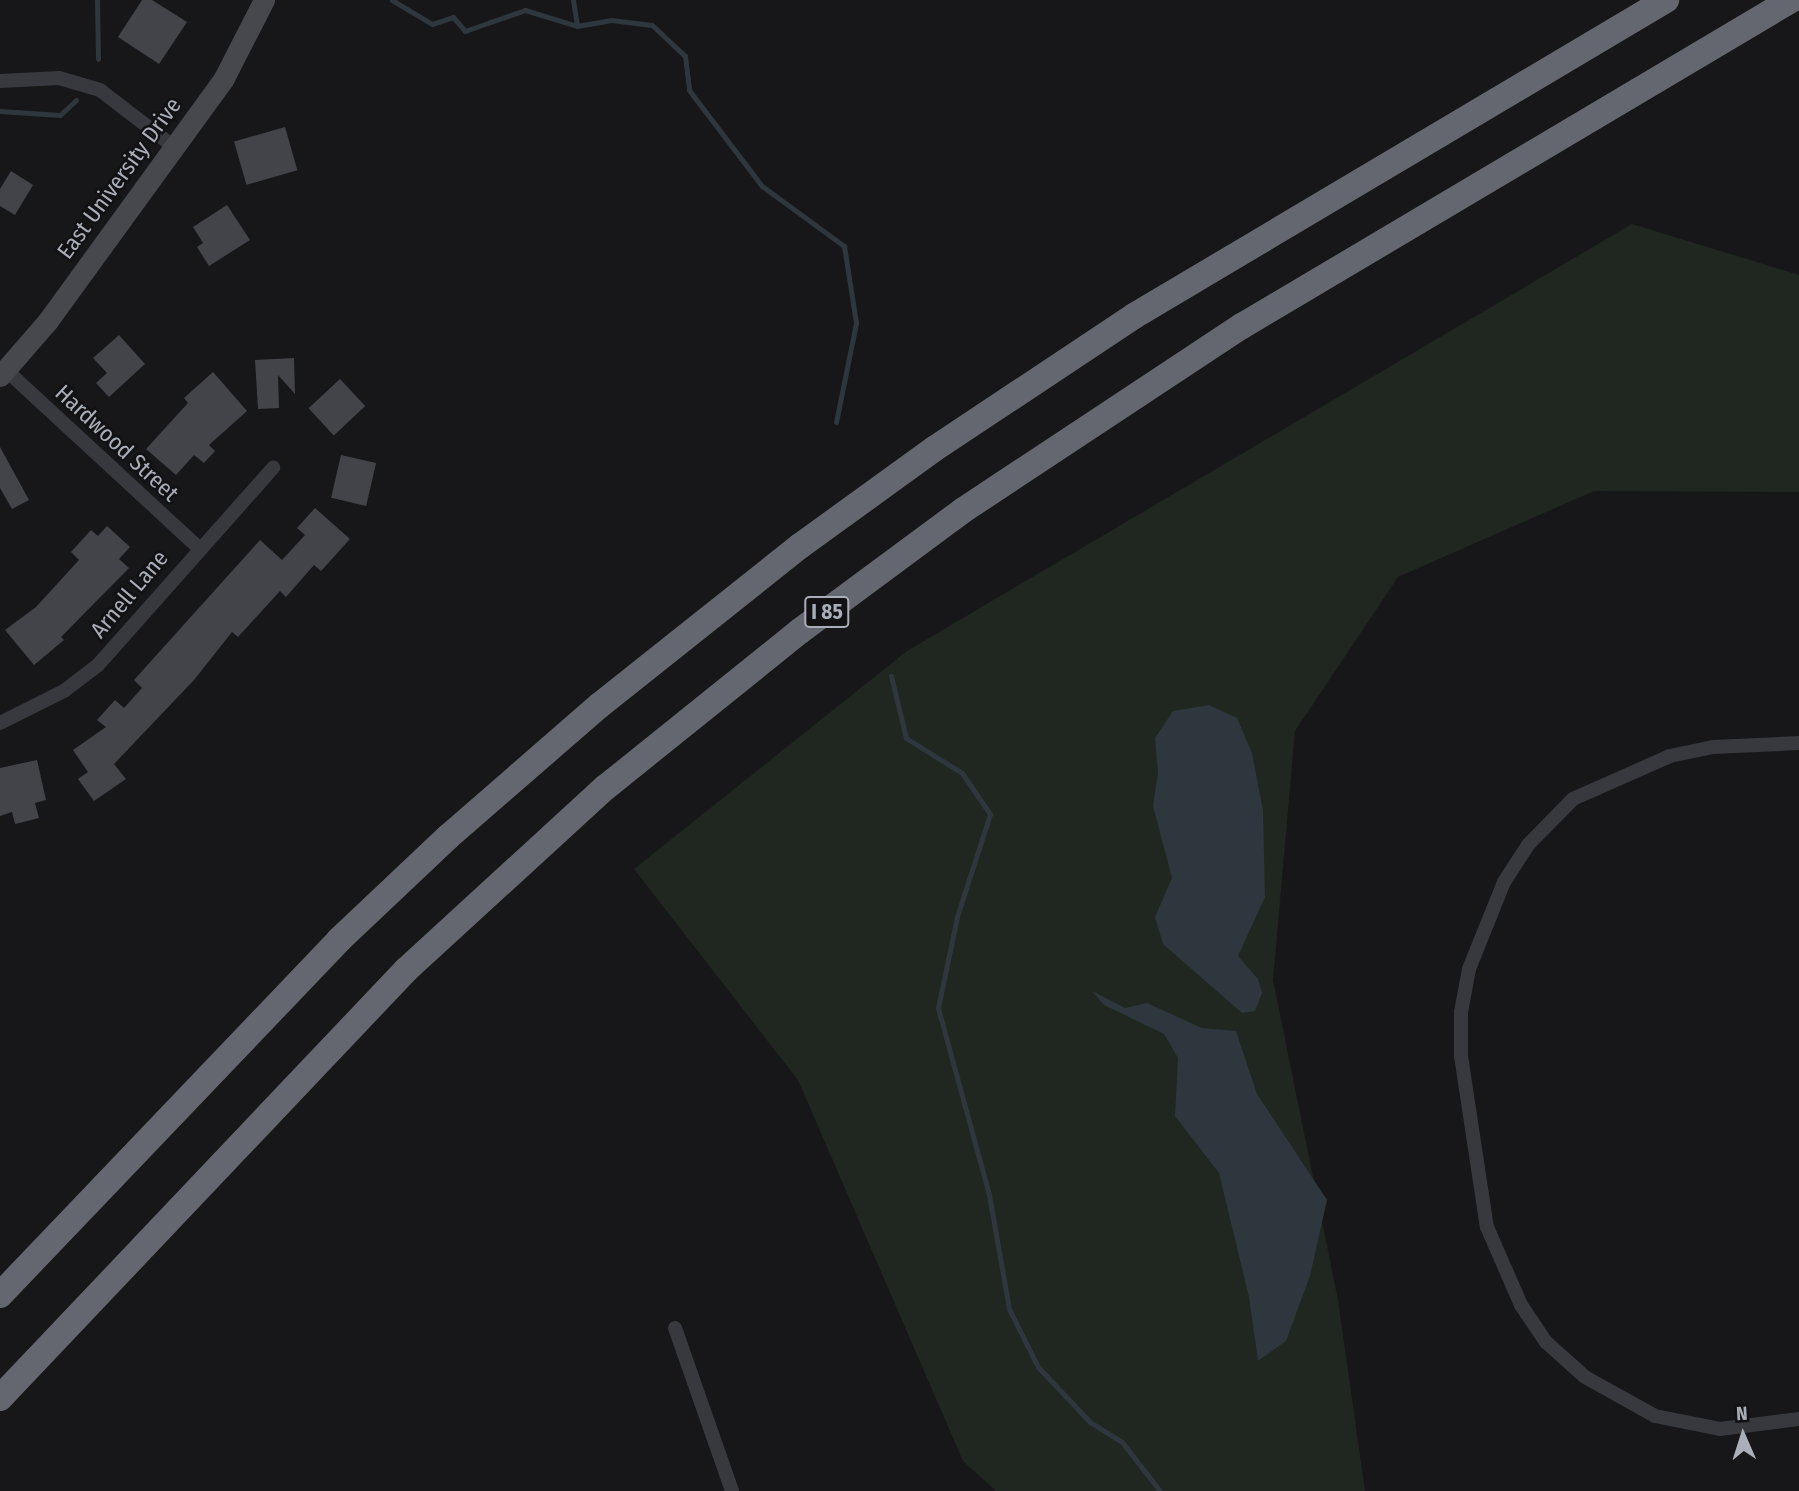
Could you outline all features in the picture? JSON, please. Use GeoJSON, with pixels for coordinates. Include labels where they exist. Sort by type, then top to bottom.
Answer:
{"type":"FeatureCollection","features":[{"type":"Feature","properties":{"kind":"highway"},"geometry":{"type":"LineString","coordinates":[[0,1295],[330,950],[438,847],[600,705],[800,546],[934,449],[1135,316],[1666,0]]}},
{"type":"Feature","properties":{"kind":"highway","name":"I 85"},"geometry":{"type":"LineString","coordinates":[[0,1398],[406,970],[606,787],[800,631],[962,511],[1231,333],[1791,0]]}},
{"type":"Feature","properties":{"kind":"main road","name":"East University Drive"},"geometry":{"type":"LineString","coordinates":[[3,373],[47,322],[239,56],[264,0]]}},
{"type":"Feature","properties":{"kind":"street"},"geometry":{"type":"LineString","coordinates":[[0,82],[60,78],[100,90],[174,147]]}},
{"type":"Feature","properties":{"kind":"street","name":"Hardwood Street"},"geometry":{"type":"LineString","coordinates":[[3,373],[198,547]]}},
{"type":"Feature","properties":{"kind":"street","name":"Arnell Lane"},"geometry":{"type":"LineString","coordinates":[[0,723],[64,691],[98,665],[143,619],[198,547],[273,468]]}},
{"type":"Feature","properties":{"kind":"street"},"geometry":{"type":"LineString","coordinates":[[1799,743],[1713,747],[1670,757],[1573,799],[1528,845],[1504,882],[1469,969],[1461,1012],[1461,1056],[1487,1227],[1521,1305],[1546,1342],[1585,1377],[1655,1416],[1720,1429],[1799,1419]]}},
{"type":"Feature","properties":{"kind":"street"},"geometry":{"type":"LineString","coordinates":[[675,1328],[732,1491]]}},
{"type":"Feature","properties":{"kind":"shaded area"},"geometry":{"type":"Polygon","coordinates":[[[1632,224],[1799,275],[1799,492],[1594,491],[1398,577],[1295,731],[1273,980],[1338,1300],[1365,1491],[996,1491],[963,1461],[798,1080],[634,869],[907,651],[1632,224]]]}},
{"type":"Feature","properties":{"kind":"shaded area"},"geometry":{"type":"Polygon","coordinates":[[[1209,705],[1237,718],[1252,753],[1263,810],[1265,897],[1238,956],[1258,979],[1262,993],[1255,1011],[1242,1013],[1163,944],[1155,917],[1172,878],[1153,806],[1158,773],[1155,738],[1173,711],[1209,705]]]}},
{"type":"Feature","properties":{"kind":"shaded area"},"geometry":{"type":"Polygon","coordinates":[[[1092,991],[1125,1008],[1147,1003],[1202,1028],[1236,1031],[1257,1094],[1327,1200],[1310,1276],[1286,1341],[1258,1361],[1249,1297],[1219,1173],[1175,1116],[1178,1058],[1164,1034],[1104,1005],[1092,991]]]}},
{"type":"Feature","properties":{"kind":"building"},"geometry":{"type":"Polygon","coordinates":[[[142,0],[152,0],[187,22],[159,64],[118,37],[142,0]]]}},
{"type":"Feature","properties":{"kind":"building"},"geometry":{"type":"Polygon","coordinates":[[[285,127],[297,170],[246,185],[234,142],[285,127]]]}},
{"type":"Feature","properties":{"kind":"building"},"geometry":{"type":"Polygon","coordinates":[[[11,171],[33,185],[15,215],[0,206],[0,189],[11,171]]]}},
{"type":"Feature","properties":{"kind":"building"},"geometry":{"type":"Polygon","coordinates":[[[227,205],[250,240],[209,266],[197,247],[203,243],[193,227],[227,205]]]}},
{"type":"Feature","properties":{"kind":"building"},"geometry":{"type":"Polygon","coordinates":[[[119,335],[145,364],[109,397],[96,383],[107,373],[93,358],[119,335]]]}},
{"type":"Feature","properties":{"kind":"building"},"geometry":{"type":"Polygon","coordinates":[[[294,358],[295,394],[278,375],[279,408],[258,409],[255,360],[294,358]]]}},
{"type":"Feature","properties":{"kind":"building"},"geometry":{"type":"Polygon","coordinates":[[[213,372],[247,411],[209,445],[215,451],[204,463],[194,455],[176,475],[146,449],[188,403],[184,398],[213,372]]]}},
{"type":"Feature","properties":{"kind":"building"},"geometry":{"type":"Polygon","coordinates":[[[340,379],[365,406],[334,435],[309,408],[340,379]]]}},
{"type":"Feature","properties":{"kind":"building"},"geometry":{"type":"Polygon","coordinates":[[[0,447],[29,500],[12,509],[0,488],[0,447]]]}},
{"type":"Feature","properties":{"kind":"building"},"geometry":{"type":"Polygon","coordinates":[[[341,455],[376,463],[366,506],[331,498],[341,455]]]}},
{"type":"Feature","properties":{"kind":"building"},"geometry":{"type":"Polygon","coordinates":[[[315,508],[350,539],[321,571],[314,565],[286,597],[280,591],[238,637],[232,632],[194,680],[114,764],[126,779],[94,801],[78,779],[88,772],[73,750],[106,727],[97,720],[115,700],[124,708],[142,688],[134,680],[260,540],[282,560],[305,535],[297,528],[315,508]]]}},
{"type":"Feature","properties":{"kind":"building"},"geometry":{"type":"Polygon","coordinates":[[[107,526],[130,547],[119,559],[129,568],[61,637],[64,640],[34,665],[5,630],[36,607],[79,560],[71,552],[91,530],[98,536],[107,526]]]}},
{"type":"Feature","properties":{"kind":"building"},"geometry":{"type":"Polygon","coordinates":[[[37,760],[46,800],[35,803],[39,818],[15,824],[12,812],[0,816],[0,768],[37,760]]]}},
{"type":"Feature","properties":{"kind":"waterway"},"geometry":{"type":"LineString","coordinates":[[97,0],[98,59]]}},
{"type":"Feature","properties":{"kind":"waterway"},"geometry":{"type":"LineString","coordinates":[[392,0],[432,24],[453,17],[465,31],[525,10],[577,26]]}},
{"type":"Feature","properties":{"kind":"waterway"},"geometry":{"type":"LineString","coordinates":[[573,0],[577,26],[611,20],[652,25],[685,56],[689,90],[762,186],[844,246],[856,323],[836,422]]}},
{"type":"Feature","properties":{"kind":"waterway"},"geometry":{"type":"LineString","coordinates":[[0,111],[60,115],[76,100]]}},
{"type":"Feature","properties":{"kind":"waterway"},"geometry":{"type":"LineString","coordinates":[[891,676],[906,738],[962,773],[990,814],[957,917],[938,1008],[989,1195],[1009,1309],[1038,1367],[1090,1422],[1122,1442],[1160,1491]]}}]}
